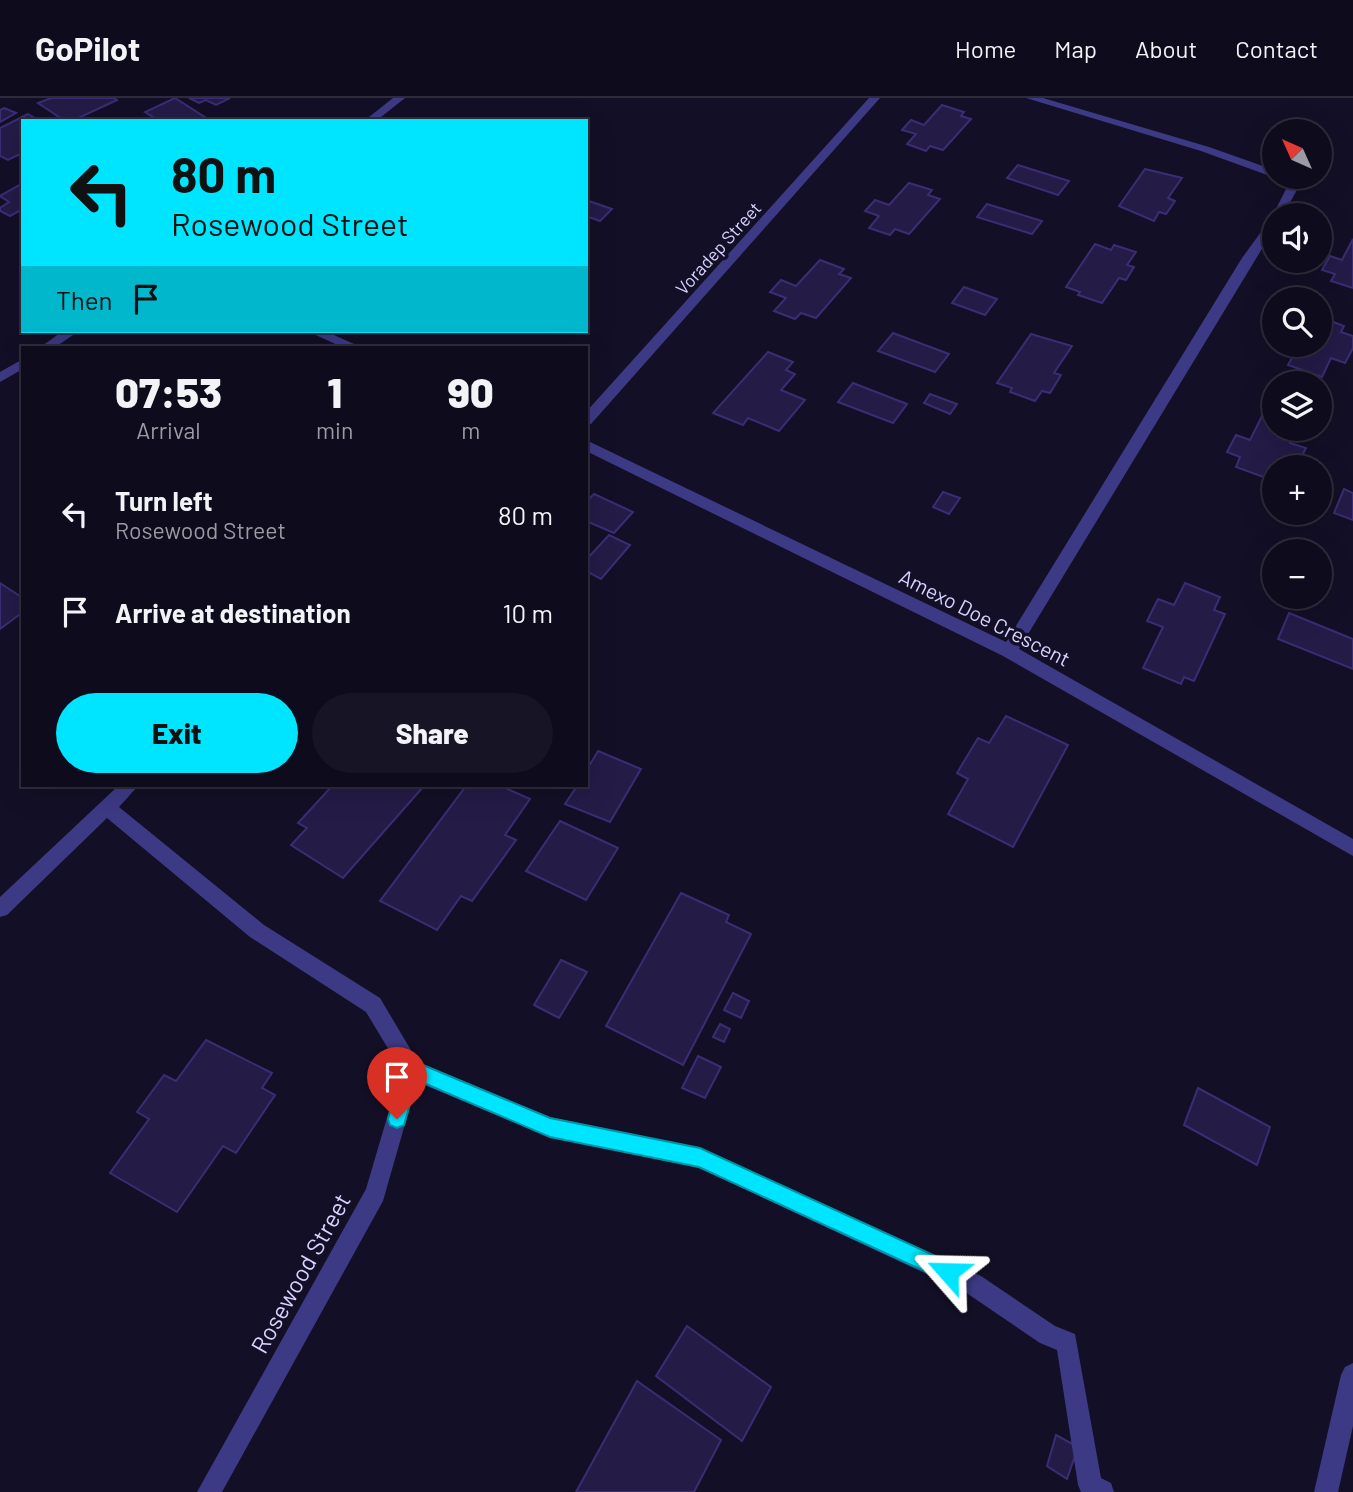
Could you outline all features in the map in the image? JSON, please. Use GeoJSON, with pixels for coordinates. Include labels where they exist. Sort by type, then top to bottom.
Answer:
{"type":"FeatureCollection","features":[{"type":"Feature","properties":{"kind":"street"},"geometry":{"type":"LineString","coordinates":[[372,119],[400,98]]}},
{"type":"Feature","properties":{"kind":"street","name":"Voradep Street"},"geometry":{"type":"LineString","coordinates":[[588,419],[875,98]]}},
{"type":"Feature","properties":{"kind":"street"},"geometry":{"type":"LineString","coordinates":[[1031,98],[1205,149],[1262,170]]}},
{"type":"Feature","properties":{"kind":"street"},"geometry":{"type":"LineString","coordinates":[[1009,652],[1262,238]]}},
{"type":"Feature","properties":{"kind":"street"},"geometry":{"type":"LineString","coordinates":[[48,346],[69,333]]}},
{"type":"Feature","properties":{"kind":"street"},"geometry":{"type":"LineString","coordinates":[[319,333],[351,346]]}},
{"type":"Feature","properties":{"kind":"street"},"geometry":{"type":"LineString","coordinates":[[0,378],[21,364]]}},
{"type":"Feature","properties":{"kind":"street","name":"Amexo Doe Crescent"},"geometry":{"type":"LineString","coordinates":[[588,446],[1009,652],[1353,848]]}},
{"type":"Feature","properties":{"kind":"street"},"geometry":{"type":"LineString","coordinates":[[0,909],[128,787]]}},
{"type":"Feature","properties":{"kind":"street"},"geometry":{"type":"LineString","coordinates":[[107,807],[257,931],[373,1005],[411,1069],[550,1127],[700,1158],[973,1284],[1048,1335],[1067,1342],[1090,1485],[1101,1492]]}},
{"type":"Feature","properties":{"kind":"street","name":"Rosewood Street"},"geometry":{"type":"LineString","coordinates":[[209,1492],[375,1193],[411,1069]]}},
{"type":"Feature","properties":{"kind":"street"},"geometry":{"type":"LineString","coordinates":[[1326,1492],[1353,1375]]}},
{"type":"Feature","properties":{"kind":"building"},"geometry":{"type":"Polygon","coordinates":[[[51,98],[117,100],[76,119],[62,119],[38,103],[51,98]]]}},
{"type":"Feature","properties":{"kind":"building"},"geometry":{"type":"Polygon","coordinates":[[[175,98],[208,119],[157,119],[145,112],[175,98]]]}},
{"type":"Feature","properties":{"kind":"building"},"geometry":{"type":"Polygon","coordinates":[[[189,98],[230,98],[216,105],[206,100],[199,103],[189,98]]]}},
{"type":"Feature","properties":{"kind":"building"},"geometry":{"type":"Polygon","coordinates":[[[942,105],[964,112],[961,116],[971,119],[943,150],[930,146],[926,151],[907,144],[916,134],[902,130],[911,120],[924,125],[942,105]]]}},
{"type":"Feature","properties":{"kind":"building"},"geometry":{"type":"Polygon","coordinates":[[[4,108],[16,113],[0,122],[0,110],[4,108]]]}},
{"type":"Feature","properties":{"kind":"building"},"geometry":{"type":"Polygon","coordinates":[[[28,114],[37,119],[21,119],[21,157],[18,155],[8,160],[0,156],[0,128],[28,114]]]}},
{"type":"Feature","properties":{"kind":"building"},"geometry":{"type":"Polygon","coordinates":[[[1018,165],[1069,181],[1058,195],[1007,178],[1018,165]]]}},
{"type":"Feature","properties":{"kind":"building"},"geometry":{"type":"Polygon","coordinates":[[[1145,169],[1182,178],[1168,198],[1175,201],[1166,214],[1159,212],[1154,221],[1119,206],[1145,169]]]}},
{"type":"Feature","properties":{"kind":"building"},"geometry":{"type":"Polygon","coordinates":[[[909,183],[932,190],[928,195],[940,199],[909,234],[895,229],[890,235],[869,228],[879,216],[865,211],[875,200],[889,205],[909,183]]]}},
{"type":"Feature","properties":{"kind":"building"},"geometry":{"type":"Polygon","coordinates":[[[21,184],[21,210],[10,216],[0,211],[0,208],[9,202],[0,196],[21,184]]]}},
{"type":"Feature","properties":{"kind":"building"},"geometry":{"type":"Polygon","coordinates":[[[588,201],[612,209],[600,221],[588,217],[588,201]]]}},
{"type":"Feature","properties":{"kind":"building"},"geometry":{"type":"Polygon","coordinates":[[[987,204],[1042,221],[1032,234],[977,217],[987,204]]]}},
{"type":"Feature","properties":{"kind":"building"},"geometry":{"type":"Polygon","coordinates":[[[1353,239],[1353,288],[1331,281],[1335,274],[1332,273],[1332,257],[1342,260],[1353,239]]]}},
{"type":"Feature","properties":{"kind":"building"},"geometry":{"type":"Polygon","coordinates":[[[1095,244],[1111,250],[1114,245],[1136,252],[1127,265],[1134,267],[1126,280],[1119,278],[1102,303],[1078,295],[1080,292],[1066,287],[1095,244]]]}},
{"type":"Feature","properties":{"kind":"building"},"geometry":{"type":"Polygon","coordinates":[[[820,260],[844,269],[839,274],[851,278],[816,318],[801,313],[795,319],[774,311],[786,298],[770,292],[781,280],[796,286],[820,260]]]}},
{"type":"Feature","properties":{"kind":"building"},"geometry":{"type":"Polygon","coordinates":[[[964,287],[997,299],[985,315],[952,303],[964,287]]]}},
{"type":"Feature","properties":{"kind":"building"},"geometry":{"type":"Polygon","coordinates":[[[1332,322],[1344,326],[1341,332],[1353,336],[1353,348],[1345,363],[1331,358],[1325,371],[1305,371],[1288,365],[1292,357],[1332,357],[1332,322]]]}},
{"type":"Feature","properties":{"kind":"building"},"geometry":{"type":"Polygon","coordinates":[[[893,333],[949,354],[935,372],[878,351],[893,333]]]}},
{"type":"Feature","properties":{"kind":"building"},"geometry":{"type":"Polygon","coordinates":[[[1031,334],[1072,346],[1054,373],[1061,375],[1050,393],[1042,391],[1035,401],[1010,392],[1012,388],[997,383],[1031,334]]]}},
{"type":"Feature","properties":{"kind":"building"},"geometry":{"type":"Polygon","coordinates":[[[768,352],[793,362],[786,370],[795,374],[781,390],[805,400],[779,431],[748,418],[743,425],[713,413],[768,352]]]}},
{"type":"Feature","properties":{"kind":"building"},"geometry":{"type":"Polygon","coordinates":[[[853,383],[907,404],[893,423],[838,402],[853,383]]]}},
{"type":"Feature","properties":{"kind":"building"},"geometry":{"type":"Polygon","coordinates":[[[930,394],[957,404],[950,414],[924,403],[930,394]]]}},
{"type":"Feature","properties":{"kind":"building"},"geometry":{"type":"Polygon","coordinates":[[[1262,416],[1262,441],[1291,441],[1290,443],[1306,448],[1302,455],[1262,455],[1262,476],[1236,467],[1240,457],[1227,452],[1236,435],[1250,440],[1262,416]]]}},
{"type":"Feature","properties":{"kind":"building"},"geometry":{"type":"Polygon","coordinates":[[[1344,489],[1353,493],[1353,520],[1334,513],[1344,489]]]}},
{"type":"Feature","properties":{"kind":"building"},"geometry":{"type":"Polygon","coordinates":[[[943,492],[960,498],[949,514],[933,507],[943,492]]]}},
{"type":"Feature","properties":{"kind":"building"},"geometry":{"type":"Polygon","coordinates":[[[594,494],[633,512],[614,533],[588,522],[588,500],[594,494]]]}},
{"type":"Feature","properties":{"kind":"building"},"geometry":{"type":"Polygon","coordinates":[[[609,535],[630,545],[601,579],[588,572],[588,558],[609,535]]]}},
{"type":"Feature","properties":{"kind":"building"},"geometry":{"type":"Polygon","coordinates":[[[0,583],[21,597],[21,613],[0,629],[0,583]]]}},
{"type":"Feature","properties":{"kind":"building"},"geometry":{"type":"Polygon","coordinates":[[[1185,583],[1220,597],[1214,610],[1225,614],[1194,681],[1184,677],[1181,684],[1143,668],[1163,627],[1147,621],[1158,599],[1174,605],[1185,583]]]}},
{"type":"Feature","properties":{"kind":"building"},"geometry":{"type":"Polygon","coordinates":[[[1289,613],[1353,639],[1353,669],[1278,639],[1289,613]]]}},
{"type":"Feature","properties":{"kind":"building"},"geometry":{"type":"Polygon","coordinates":[[[1006,716],[1068,745],[1013,847],[948,814],[968,779],[957,773],[978,738],[989,743],[1006,716]]]}},
{"type":"Feature","properties":{"kind":"building"},"geometry":{"type":"Polygon","coordinates":[[[598,751],[641,769],[610,822],[565,804],[576,787],[588,787],[588,768],[598,751]]]}},
{"type":"Feature","properties":{"kind":"building"},"geometry":{"type":"Polygon","coordinates":[[[331,787],[423,787],[343,878],[291,845],[307,828],[298,823],[331,787]]]}},
{"type":"Feature","properties":{"kind":"building"},"geometry":{"type":"Polygon","coordinates":[[[465,787],[503,787],[530,799],[505,835],[516,840],[472,901],[461,896],[437,930],[380,901],[465,787]]]}},
{"type":"Feature","properties":{"kind":"building"},"geometry":{"type":"Polygon","coordinates":[[[560,821],[618,848],[586,900],[526,871],[560,821]]]}},
{"type":"Feature","properties":{"kind":"building"},"geometry":{"type":"Polygon","coordinates":[[[681,893],[729,915],[726,922],[751,934],[683,1065],[606,1026],[681,893]]]}},
{"type":"Feature","properties":{"kind":"building"},"geometry":{"type":"Polygon","coordinates":[[[561,960],[587,972],[559,1018],[534,1005],[561,960]]]}},
{"type":"Feature","properties":{"kind":"building"},"geometry":{"type":"Polygon","coordinates":[[[733,993],[749,1001],[741,1018],[724,1010],[733,993]]]}},
{"type":"Feature","properties":{"kind":"building"},"geometry":{"type":"Polygon","coordinates":[[[720,1024],[730,1029],[724,1042],[713,1037],[720,1024]]]}},
{"type":"Feature","properties":{"kind":"building"},"geometry":{"type":"Polygon","coordinates":[[[206,1040],[272,1073],[262,1088],[275,1095],[236,1153],[223,1146],[177,1212],[110,1173],[149,1119],[137,1112],[164,1075],[176,1081],[206,1040]]]}},
{"type":"Feature","properties":{"kind":"building"},"geometry":{"type":"Polygon","coordinates":[[[698,1056],[721,1067],[705,1098],[682,1088],[698,1056]]]}},
{"type":"Feature","properties":{"kind":"building"},"geometry":{"type":"Polygon","coordinates":[[[1198,1088],[1270,1127],[1257,1165],[1184,1125],[1198,1088]]]}},
{"type":"Feature","properties":{"kind":"building"},"geometry":{"type":"Polygon","coordinates":[[[687,1326],[771,1387],[742,1441],[656,1376],[687,1326]]]}},
{"type":"Feature","properties":{"kind":"building"},"geometry":{"type":"Polygon","coordinates":[[[637,1381],[721,1440],[694,1492],[576,1492],[637,1381]]]}},
{"type":"Feature","properties":{"kind":"building"},"geometry":{"type":"Polygon","coordinates":[[[1056,1435],[1078,1447],[1067,1479],[1047,1466],[1056,1435]]]}},
{"type":"Feature","properties":{"kind":"route"},"geometry":{"type":"LineString","coordinates":[[397,1119],[411,1069],[550,1127],[700,1158],[948,1272]]}}]}
